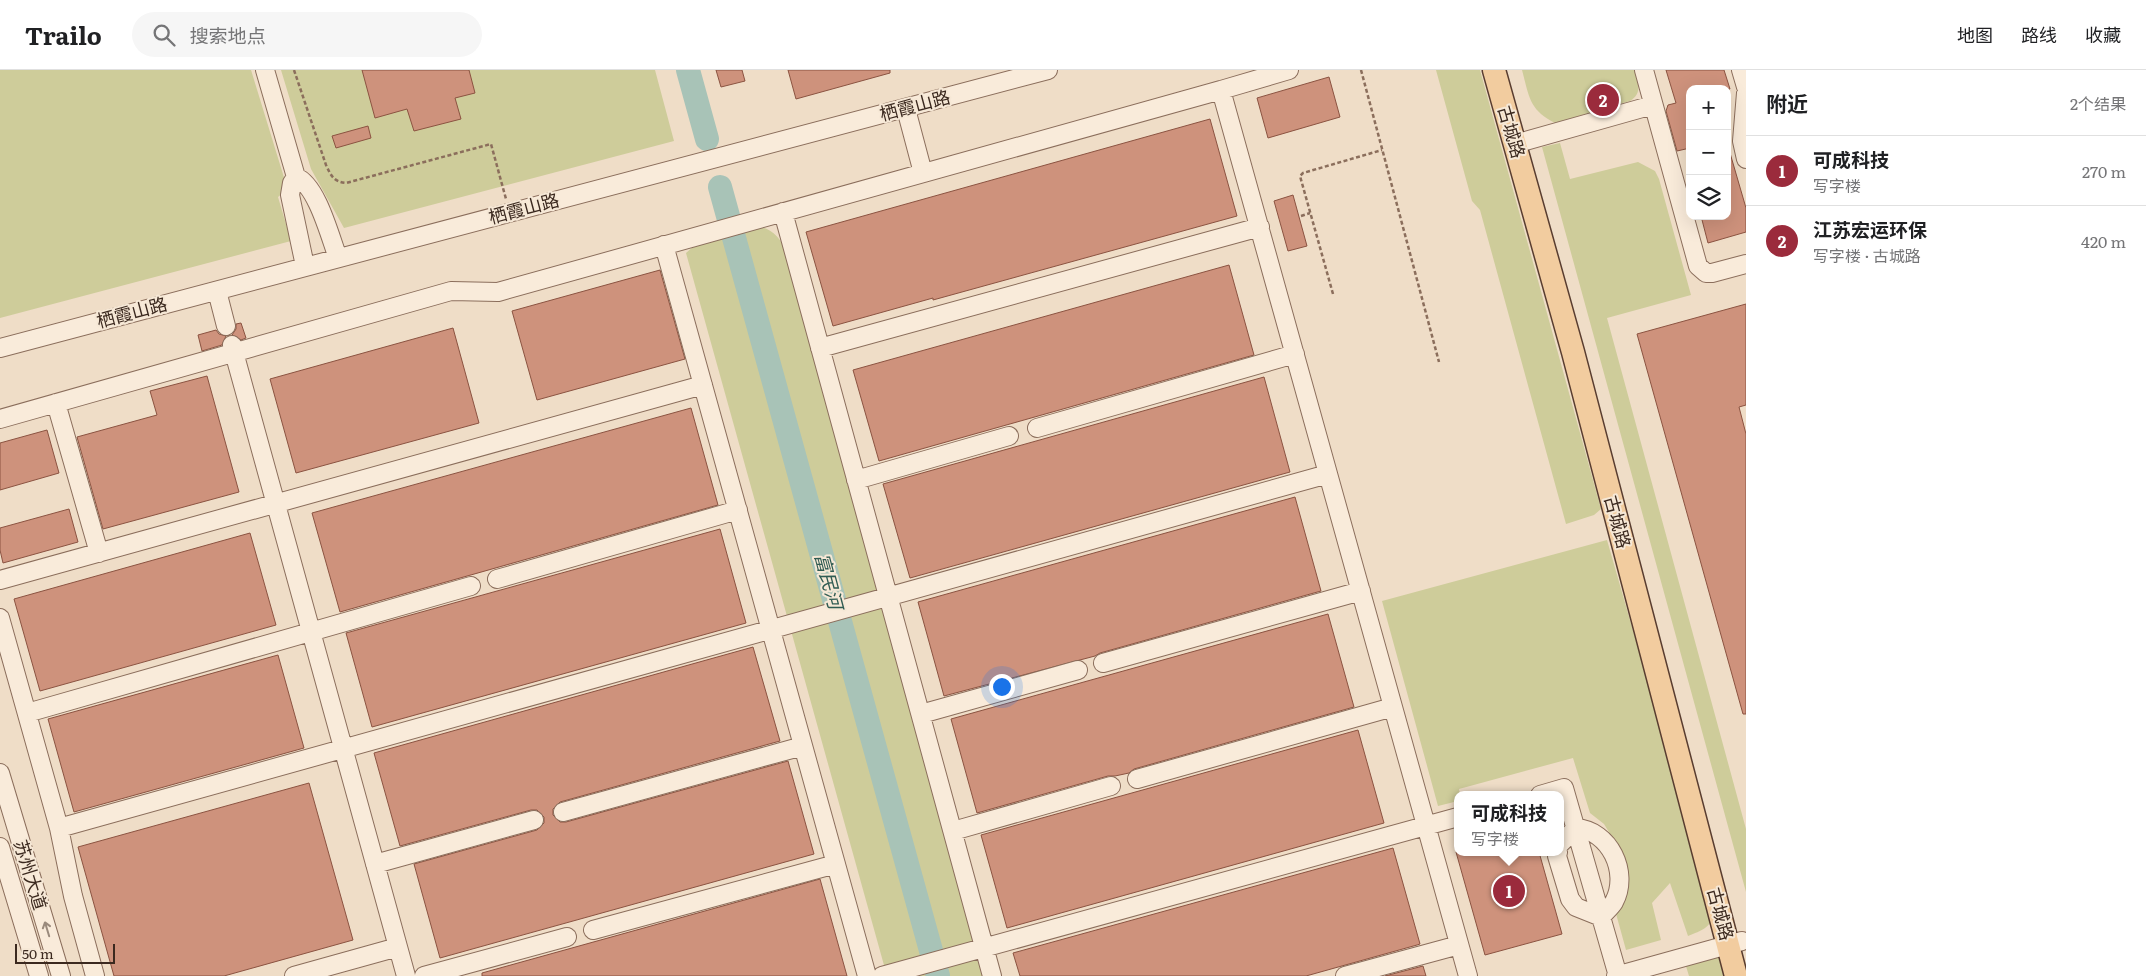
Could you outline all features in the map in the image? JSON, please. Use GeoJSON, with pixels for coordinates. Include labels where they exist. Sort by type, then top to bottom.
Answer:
{"type":"FeatureCollection","features":[{"type":"Feature","properties":{"kind":"main road","name":"古城路"},"geometry":{"type":"LineString","coordinates":[[1494,70],[1521,142]]}},
{"type":"Feature","properties":{"kind":"main road","name":"古城路"},"geometry":{"type":"LineString","coordinates":[[1508,70],[1521,142],[1575,362],[1739,948],[1736,976]]}},
{"type":"Feature","properties":{"kind":"street"},"geometry":{"type":"LineString","coordinates":[[265,70],[296,177],[292,183],[290,195],[305,266]]}},
{"type":"Feature","properties":{"kind":"street","name":"栖霞山路"},"geometry":{"type":"LineString","coordinates":[[0,348],[1048,70]]}},
{"type":"Feature","properties":{"kind":"street"},"geometry":{"type":"LineString","coordinates":[[0,418],[56,403],[233,349],[451,291],[498,292],[1289,70]]}},
{"type":"Feature","properties":{"kind":"street"},"geometry":{"type":"LineString","coordinates":[[1644,70],[1698,266],[1706,273],[1712,273],[1746,264]]}},
{"type":"Feature","properties":{"kind":"street"},"geometry":{"type":"LineString","coordinates":[[1741,70],[1746,87]]}},
{"type":"Feature","properties":{"kind":"street"},"geometry":{"type":"LineString","coordinates":[[1221,90],[1468,976]]}},
{"type":"Feature","properties":{"kind":"street"},"geometry":{"type":"LineString","coordinates":[[1746,93],[1742,141],[1746,159]]}},
{"type":"Feature","properties":{"kind":"street"},"geometry":{"type":"LineString","coordinates":[[1521,142],[1653,105]]}},
{"type":"Feature","properties":{"kind":"street"},"geometry":{"type":"LineString","coordinates":[[906,109],[924,173]]}},
{"type":"Feature","properties":{"kind":"street"},"geometry":{"type":"LineString","coordinates":[[296,177],[303,180],[316,200],[338,258]]}},
{"type":"Feature","properties":{"kind":"street"},"geometry":{"type":"LineString","coordinates":[[783,212],[992,976]]}},
{"type":"Feature","properties":{"kind":"street"},"geometry":{"type":"LineString","coordinates":[[820,348],[1260,228]]}},
{"type":"Feature","properties":{"kind":"street"},"geometry":{"type":"LineString","coordinates":[[664,245],[867,976]]}},
{"type":"Feature","properties":{"kind":"street"},"geometry":{"type":"LineString","coordinates":[[217,291],[226,326]]}},
{"type":"Feature","properties":{"kind":"street"},"geometry":{"type":"LineString","coordinates":[[233,349],[406,976]]}},
{"type":"Feature","properties":{"kind":"street"},"geometry":{"type":"LineString","coordinates":[[1037,428],[1295,354]]}},
{"type":"Feature","properties":{"kind":"street"},"geometry":{"type":"LineString","coordinates":[[0,580],[703,385]]}},
{"type":"Feature","properties":{"kind":"street"},"geometry":{"type":"LineString","coordinates":[[56,403],[99,553]]}},
{"type":"Feature","properties":{"kind":"street"},"geometry":{"type":"LineString","coordinates":[[856,480],[1009,436]]}},
{"type":"Feature","properties":{"kind":"street"},"geometry":{"type":"LineString","coordinates":[[59,828],[1328,474]]}},
{"type":"Feature","properties":{"kind":"street"},"geometry":{"type":"LineString","coordinates":[[497,579],[738,510]]}},
{"type":"Feature","properties":{"kind":"street"},"geometry":{"type":"LineString","coordinates":[[26,713],[471,586]]}},
{"type":"Feature","properties":{"kind":"street"},"geometry":{"type":"LineString","coordinates":[[1103,663],[1360,591]]}},
{"type":"Feature","properties":{"kind":"street"},"geometry":{"type":"LineString","coordinates":[[0,618],[59,828],[73,896],[95,976]]}},
{"type":"Feature","properties":{"kind":"street"},"geometry":{"type":"LineString","coordinates":[[921,714],[1078,670]]}},
{"type":"Feature","properties":{"kind":"street"},"geometry":{"type":"LineString","coordinates":[[1137,779],[1393,707]]}},
{"type":"Feature","properties":{"kind":"street"},"geometry":{"type":"LineString","coordinates":[[563,812],[803,746]]}},
{"type":"Feature","properties":{"kind":"street","name":"苏州大道"},"geometry":{"type":"LineString","coordinates":[[0,773],[60,976]]}},
{"type":"Feature","properties":{"kind":"street"},"geometry":{"type":"LineString","coordinates":[[953,831],[1111,786]]}},
{"type":"Feature","properties":{"kind":"street"},"geometry":{"type":"LineString","coordinates":[[1554,791],[1564,788],[1617,976],[1739,948]]}},
{"type":"Feature","properties":{"kind":"street"},"geometry":{"type":"LineString","coordinates":[[882,976],[1454,818]]}},
{"type":"Feature","properties":{"kind":"street"},"geometry":{"type":"LineString","coordinates":[[375,864],[534,820]]}},
{"type":"Feature","properties":{"kind":"street"},"geometry":{"type":"LineString","coordinates":[[1564,840],[1576,828],[1587,828],[1607,843],[1614,856],[1618,874],[1617,889],[1614,902],[1601,917]]}},
{"type":"Feature","properties":{"kind":"street","name":"苏州大道"},"geometry":{"type":"LineString","coordinates":[[0,847],[40,976]]}},
{"type":"Feature","properties":{"kind":"street"},"geometry":{"type":"LineString","coordinates":[[1557,856],[1570,899],[1576,908],[1601,917]]}},
{"type":"Feature","properties":{"kind":"street"},"geometry":{"type":"LineString","coordinates":[[593,930],[836,864]]}},
{"type":"Feature","properties":{"kind":"street"},"geometry":{"type":"LineString","coordinates":[[424,976],[567,937]]}},
{"type":"Feature","properties":{"kind":"street"},"geometry":{"type":"LineString","coordinates":[[1345,976],[1459,945]]}},
{"type":"Feature","properties":{"kind":"street"},"geometry":{"type":"LineString","coordinates":[[294,976],[398,946]]}},
{"type":"Feature","properties":{"kind":"path"},"geometry":{"type":"LineString","coordinates":[[294,70],[326,165],[337,182],[346,183],[490,144],[509,213]]}},
{"type":"Feature","properties":{"kind":"path"},"geometry":{"type":"LineString","coordinates":[[1361,70],[1439,362]]}},
{"type":"Feature","properties":{"kind":"path"},"geometry":{"type":"LineString","coordinates":[[1333,294],[1300,176],[1303,173],[1382,150]]}},
{"type":"Feature","properties":{"kind":"path"},"geometry":{"type":"LineString","coordinates":[[1301,216],[1310,213]]}},
{"type":"Feature","properties":{"kind":"shaded area"},"geometry":{"type":"Polygon","coordinates":[[[0,70],[251,70],[286,184],[283,193],[278,197],[291,241],[0,318],[0,70]]]}},
{"type":"Feature","properties":{"kind":"shaded area"},"geometry":{"type":"Polygon","coordinates":[[[281,70],[655,70],[674,141],[344,228],[311,169],[281,70]]]}},
{"type":"Feature","properties":{"kind":"shaded area"},"geometry":{"type":"Polygon","coordinates":[[[1436,70],[1480,70],[1601,509],[1594,515],[1566,524],[1480,210],[1472,201],[1436,70]]]}},
{"type":"Feature","properties":{"kind":"shaded area"},"geometry":{"type":"Polygon","coordinates":[[[1522,70],[1635,70],[1639,87],[1637,94],[1630,101],[1555,123],[1540,113],[1531,101],[1522,70]]]}},
{"type":"Feature","properties":{"kind":"shaded area"},"geometry":{"type":"Polygon","coordinates":[[[1560,143],[1570,179],[1638,162],[1655,171],[1659,179],[1691,295],[1607,318],[1746,829],[1746,892],[1542,147],[1560,143]]]}},
{"type":"Feature","properties":{"kind":"shaded area"},"geometry":{"type":"Polygon","coordinates":[[[756,226],[767,229],[775,234],[787,252],[986,976],[887,976],[686,253],[694,246],[756,226]]]}},
{"type":"Feature","properties":{"kind":"shaded area"},"geometry":{"type":"Polygon","coordinates":[[[1607,540],[1714,913],[1708,926],[1688,936],[1670,883],[1652,903],[1661,940],[1626,950],[1615,910],[1618,847],[1604,824],[1590,813],[1573,758],[1459,789],[1459,791],[1454,791],[1454,802],[1438,806],[1382,601],[1607,540]]]}},
{"type":"Feature","properties":{"kind":"shaded area"},"geometry":{"type":"Polygon","coordinates":[[[1714,955],[1721,958],[1729,976],[1689,976],[1685,963],[1714,955]]]}},
{"type":"Feature","properties":{"kind":"building"},"geometry":{"type":"Polygon","coordinates":[[[362,70],[469,70],[475,93],[455,98],[461,119],[414,131],[407,109],[375,118],[362,70]]]}},
{"type":"Feature","properties":{"kind":"building"},"geometry":{"type":"Polygon","coordinates":[[[716,70],[742,70],[745,81],[721,87],[716,70]]]}},
{"type":"Feature","properties":{"kind":"building"},"geometry":{"type":"Polygon","coordinates":[[[788,70],[890,70],[890,73],[796,99],[788,70]]]}},
{"type":"Feature","properties":{"kind":"building"},"geometry":{"type":"Polygon","coordinates":[[[1666,70],[1724,70],[1729,85],[1686,85],[1686,149],[1677,151],[1666,111],[1668,105],[1676,103],[1666,70]]]}},
{"type":"Feature","properties":{"kind":"building"},"geometry":{"type":"Polygon","coordinates":[[[1329,77],[1340,117],[1268,138],[1257,98],[1329,77]]]}},
{"type":"Feature","properties":{"kind":"building"},"geometry":{"type":"Polygon","coordinates":[[[1210,119],[1237,216],[833,326],[806,232],[1210,119]]]}},
{"type":"Feature","properties":{"kind":"building"},"geometry":{"type":"Polygon","coordinates":[[[368,126],[371,138],[336,148],[332,136],[368,126]]]}},
{"type":"Feature","properties":{"kind":"building"},"geometry":{"type":"Polygon","coordinates":[[[1731,156],[1746,208],[1746,232],[1708,243],[1702,220],[1731,220],[1731,156]]]}},
{"type":"Feature","properties":{"kind":"building"},"geometry":{"type":"Polygon","coordinates":[[[1293,195],[1307,246],[1288,251],[1274,201],[1293,195]]]}},
{"type":"Feature","properties":{"kind":"building"},"geometry":{"type":"Polygon","coordinates":[[[1229,265],[1254,355],[879,461],[853,370],[1229,265]]]}},
{"type":"Feature","properties":{"kind":"building"},"geometry":{"type":"Polygon","coordinates":[[[660,270],[685,359],[537,400],[512,311],[660,270]]]}},
{"type":"Feature","properties":{"kind":"building"},"geometry":{"type":"Polygon","coordinates":[[[1746,304],[1746,405],[1739,407],[1746,434],[1746,714],[1743,714],[1637,334],[1746,304]]]}},
{"type":"Feature","properties":{"kind":"building"},"geometry":{"type":"Polygon","coordinates":[[[241,323],[246,338],[241,340],[232,335],[236,329],[236,324],[241,323]]]}},
{"type":"Feature","properties":{"kind":"building"},"geometry":{"type":"Polygon","coordinates":[[[453,328],[479,423],[296,473],[270,379],[453,328]]]}},
{"type":"Feature","properties":{"kind":"building"},"geometry":{"type":"Polygon","coordinates":[[[216,330],[219,334],[226,336],[222,345],[202,351],[198,335],[216,330]]]}},
{"type":"Feature","properties":{"kind":"building"},"geometry":{"type":"Polygon","coordinates":[[[207,376],[239,492],[103,529],[77,437],[157,415],[150,391],[207,376]]]}},
{"type":"Feature","properties":{"kind":"building"},"geometry":{"type":"Polygon","coordinates":[[[1264,377],[1290,472],[910,578],[883,484],[1264,377]]]}},
{"type":"Feature","properties":{"kind":"building"},"geometry":{"type":"Polygon","coordinates":[[[691,408],[718,505],[340,612],[312,513],[691,408]]]}},
{"type":"Feature","properties":{"kind":"building"},"geometry":{"type":"Polygon","coordinates":[[[47,430],[59,473],[0,490],[0,443],[47,430]]]}},
{"type":"Feature","properties":{"kind":"building"},"geometry":{"type":"Polygon","coordinates":[[[1295,497],[1321,591],[1100,653],[1095,656],[944,696],[918,602],[1295,497]]]}},
{"type":"Feature","properties":{"kind":"building"},"geometry":{"type":"Polygon","coordinates":[[[69,509],[78,542],[3,563],[0,550],[0,528],[69,509]]]}},
{"type":"Feature","properties":{"kind":"building"},"geometry":{"type":"Polygon","coordinates":[[[720,529],[746,623],[372,727],[346,633],[720,529]]]}},
{"type":"Feature","properties":{"kind":"building"},"geometry":{"type":"Polygon","coordinates":[[[250,533],[276,625],[40,691],[14,599],[250,533]]]}},
{"type":"Feature","properties":{"kind":"building"},"geometry":{"type":"Polygon","coordinates":[[[1328,614],[1354,707],[1134,769],[1129,773],[1108,776],[977,813],[951,719],[1328,614]]]}},
{"type":"Feature","properties":{"kind":"building"},"geometry":{"type":"Polygon","coordinates":[[[753,647],[780,741],[560,802],[553,809],[553,815],[560,822],[566,822],[788,761],[814,854],[440,958],[414,864],[537,830],[544,823],[544,817],[537,810],[531,810],[400,846],[374,753],[753,647]]]}},
{"type":"Feature","properties":{"kind":"building"},"geometry":{"type":"Polygon","coordinates":[[[278,655],[304,748],[74,812],[48,719],[278,655]]]}},
{"type":"Feature","properties":{"kind":"building"},"geometry":{"type":"Polygon","coordinates":[[[1358,730],[1384,823],[1007,928],[981,835],[1358,730]]]}},
{"type":"Feature","properties":{"kind":"building"},"geometry":{"type":"Polygon","coordinates":[[[309,783],[353,940],[224,976],[114,976],[78,847],[309,783]]]}},
{"type":"Feature","properties":{"kind":"building"},"geometry":{"type":"Polygon","coordinates":[[[1393,848],[1420,944],[1306,976],[1020,976],[1013,953],[1393,848]]]}},
{"type":"Feature","properties":{"kind":"building"},"geometry":{"type":"Polygon","coordinates":[[[1457,856],[1540,856],[1562,934],[1485,955],[1457,856]]]}},
{"type":"Feature","properties":{"kind":"building"},"geometry":{"type":"Polygon","coordinates":[[[820,879],[847,976],[482,976],[482,973],[820,879]]]}},
{"type":"Feature","properties":{"kind":"building"},"geometry":{"type":"Polygon","coordinates":[[[1423,966],[1426,976],[1385,976],[1423,966]]]}},
{"type":"Feature","properties":{"kind":"waterway","name":"富民河"},"geometry":{"type":"LineString","coordinates":[[688,70],[707,139]]}},
{"type":"Feature","properties":{"kind":"waterway","name":"富民河"},"geometry":{"type":"LineString","coordinates":[[720,187],[938,976]]}},
{"type":"Feature","properties":{"kind":"place","name":"江苏宏运环保"},"geometry":{"type":"Point","coordinates":[1603,100]}},
{"type":"Feature","properties":{"kind":"place","name":"可成科技"},"geometry":{"type":"Point","coordinates":[1509,891]}}]}
